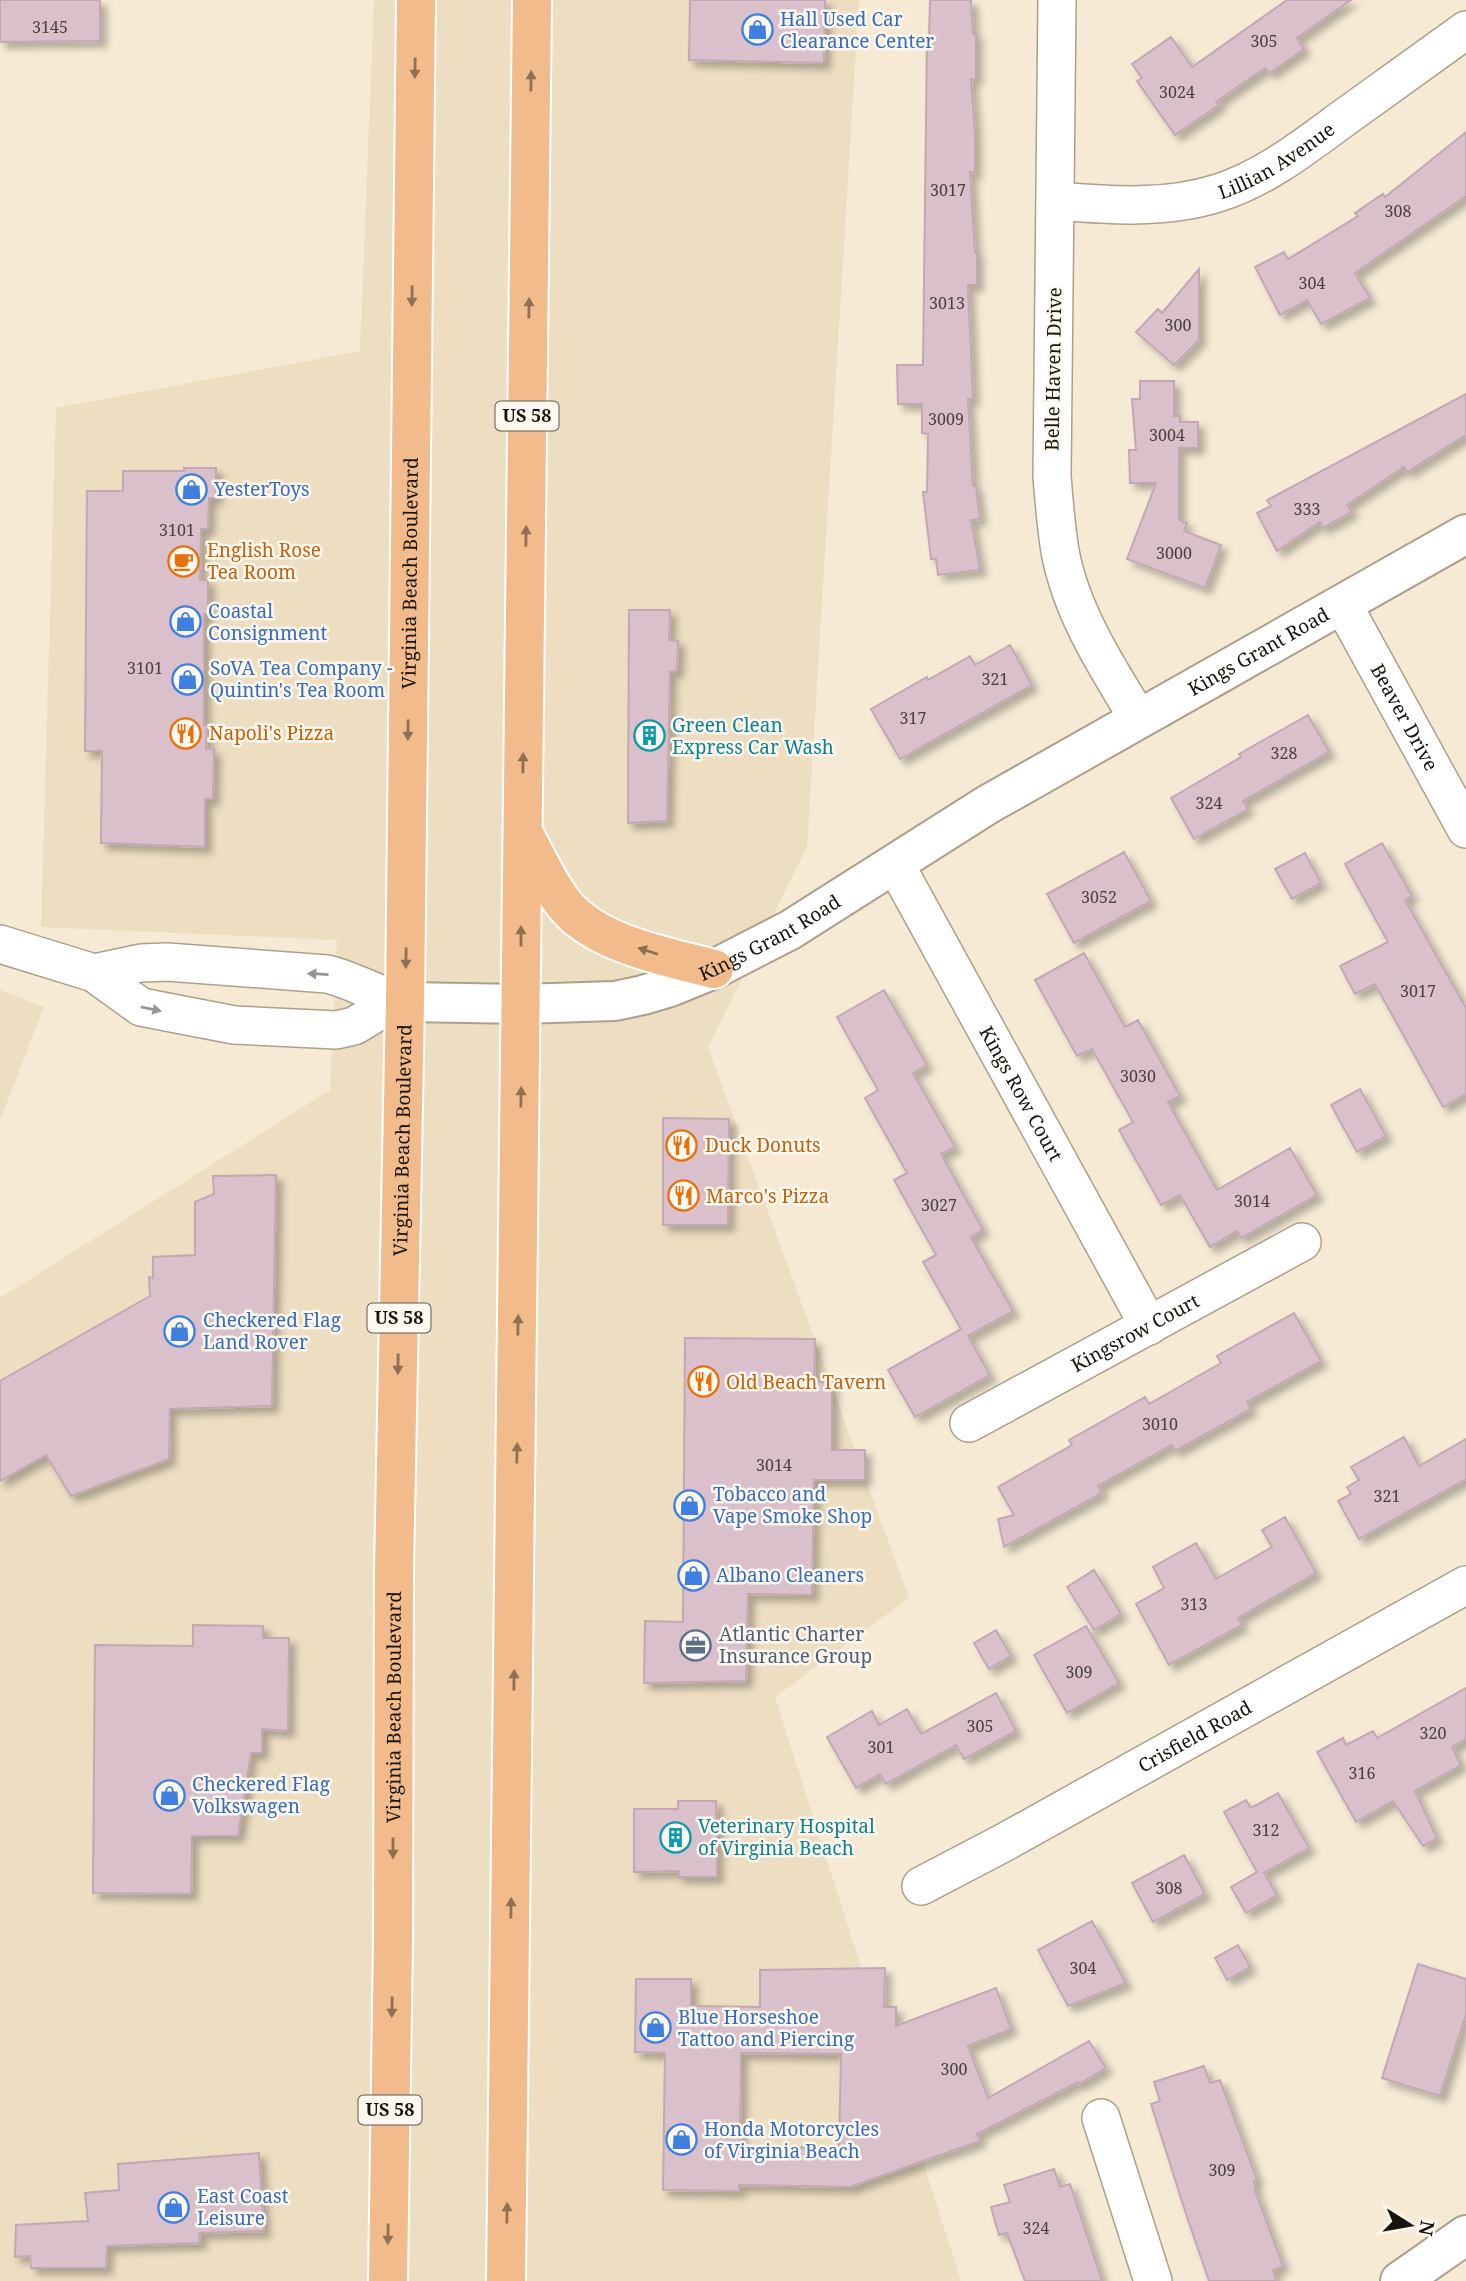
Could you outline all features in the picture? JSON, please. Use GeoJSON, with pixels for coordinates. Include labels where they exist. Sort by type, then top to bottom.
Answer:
{"type":"FeatureCollection","features":[{"type":"Feature","properties":{"kind":"main road","name":"Virginia Beach Boulevard"},"geometry":{"type":"LineString","coordinates":[[388,2281],[394,1582],[405,1002],[416,0]]}},
{"type":"Feature","properties":{"kind":"main road","name":"US 58"},"geometry":{"type":"LineString","coordinates":[[506,2281],[532,0]]}},
{"type":"Feature","properties":{"kind":"main road"},"geometry":{"type":"LineString","coordinates":[[522,832],[551,884],[567,907],[584,922],[608,936],[649,952],[714,969]]}},
{"type":"Feature","properties":{"kind":"street","name":"Belle Haven Drive"},"geometry":{"type":"LineString","coordinates":[[1057,0],[1052,476],[1060,553],[1070,589],[1095,647],[1138,719]]}},
{"type":"Feature","properties":{"kind":"street","name":"Lillian Avenue"},"geometry":{"type":"LineString","coordinates":[[1055,201],[1118,206],[1163,204],[1218,193],[1257,177],[1301,149],[1466,30]]}},
{"type":"Feature","properties":{"kind":"street","name":"Kings Grant Road"},"geometry":{"type":"LineString","coordinates":[[0,944],[94,973],[141,1007],[234,1025],[337,1030],[354,1026],[379,1011],[405,1002],[521,1004],[605,1001],[643,995],[714,969],[790,930],[986,805],[1466,534]]}},
{"type":"Feature","properties":{"kind":"street","name":"Beaver Drive"},"geometry":{"type":"LineString","coordinates":[[1343,605],[1466,829]]}},
{"type":"Feature","properties":{"kind":"street","name":"Kings Row Court"},"geometry":{"type":"LineString","coordinates":[[895,864],[1149,1326]]}},
{"type":"Feature","properties":{"kind":"street"},"geometry":{"type":"LineString","coordinates":[[94,973],[141,963],[167,962],[327,974],[345,978],[378,995],[405,1002]]}},
{"type":"Feature","properties":{"kind":"street","name":"Kingsrow Court"},"geometry":{"type":"LineString","coordinates":[[969,1423],[1303,1242]]}},
{"type":"Feature","properties":{"kind":"street","name":"Crisfield Road"},"geometry":{"type":"LineString","coordinates":[[921,1886],[1466,1585]]}},
{"type":"Feature","properties":{"kind":"street"},"geometry":{"type":"LineString","coordinates":[[1101,2118],[1153,2281]]}},
{"type":"Feature","properties":{"kind":"street"},"geometry":{"type":"LineString","coordinates":[[1401,2281],[1466,2235]]}},
{"type":"Feature","properties":{"kind":"shaded area"},"geometry":{"type":"Polygon","coordinates":[[[374,0],[859,0],[807,847],[708,1047],[909,1598],[775,1697],[961,2281],[0,2281],[0,1298],[330,1090],[337,940],[41,927],[56,408],[360,351],[374,0]]]}},
{"type":"Feature","properties":{"kind":"shaded area"},"geometry":{"type":"Polygon","coordinates":[[[0,990],[44,1007],[0,1120],[0,990]]]}},
{"type":"Feature","properties":{"kind":"building"},"geometry":{"type":"Polygon","coordinates":[[[0,0],[100,0],[100,41],[0,42],[0,0]]]}},
{"type":"Feature","properties":{"kind":"building","name":"Hall Used Car Clearance Center"},"geometry":{"type":"Polygon","coordinates":[[[690,0],[825,0],[824,63],[689,60],[690,0]]]}},
{"type":"Feature","properties":{"kind":"building"},"geometry":{"type":"Polygon","coordinates":[[[930,0],[971,0],[973,34],[976,34],[976,79],[971,79],[975,173],[970,172],[977,285],[968,285],[973,399],[968,399],[973,486],[976,486],[980,519],[971,520],[980,570],[938,575],[936,559],[931,559],[923,492],[927,492],[928,434],[922,433],[922,404],[898,404],[897,365],[923,365],[927,37],[930,0]]]}},
{"type":"Feature","properties":{"kind":"building"},"geometry":{"type":"Polygon","coordinates":[[[1287,0],[1351,0],[1297,38],[1304,49],[1270,73],[1265,68],[1216,102],[1219,105],[1175,135],[1137,81],[1142,78],[1132,64],[1171,37],[1192,67],[1287,0]]]}},
{"type":"Feature","properties":{"kind":"building"},"geometry":{"type":"Polygon","coordinates":[[[1466,132],[1466,196],[1355,273],[1370,298],[1321,324],[1307,300],[1280,315],[1255,267],[1284,252],[1288,259],[1358,216],[1355,213],[1383,194],[1385,197],[1466,132]]]}},
{"type":"Feature","properties":{"kind":"building"},"geometry":{"type":"Polygon","coordinates":[[[1199,269],[1199,340],[1174,365],[1136,332],[1158,309],[1162,313],[1199,269]]]}},
{"type":"Feature","properties":{"kind":"building"},"geometry":{"type":"Polygon","coordinates":[[[1140,381],[1174,381],[1174,416],[1180,416],[1180,422],[1198,422],[1198,448],[1179,448],[1179,520],[1187,523],[1184,531],[1221,545],[1205,588],[1127,559],[1156,483],[1130,483],[1129,450],[1136,450],[1132,399],[1140,399],[1140,381]]]}},
{"type":"Feature","properties":{"kind":"building"},"geometry":{"type":"Polygon","coordinates":[[[1466,394],[1466,435],[1407,472],[1404,467],[1347,505],[1352,512],[1323,528],[1320,522],[1277,551],[1257,513],[1271,506],[1267,500],[1466,394]]]}},
{"type":"Feature","properties":{"kind":"building"},"geometry":{"type":"Polygon","coordinates":[[[184,468],[216,468],[216,498],[209,498],[208,529],[201,529],[200,580],[208,580],[208,614],[204,614],[204,725],[207,725],[206,749],[214,749],[213,799],[205,799],[205,847],[101,843],[102,751],[85,751],[87,491],[123,491],[123,471],[184,471],[184,468]]]}},
{"type":"Feature","properties":{"kind":"building","name":"Green Clean Express Car Wash"},"geometry":{"type":"Polygon","coordinates":[[[629,610],[670,610],[669,640],[678,641],[677,671],[670,672],[667,821],[628,823],[629,610]]]}},
{"type":"Feature","properties":{"kind":"building"},"geometry":{"type":"Polygon","coordinates":[[[1010,645],[1032,685],[900,759],[871,709],[970,656],[975,665],[1010,645]]]}},
{"type":"Feature","properties":{"kind":"building"},"geometry":{"type":"Polygon","coordinates":[[[1308,715],[1329,752],[1243,801],[1248,809],[1194,839],[1171,798],[1241,757],[1239,754],[1308,715]]]}},
{"type":"Feature","properties":{"kind":"building"},"geometry":{"type":"Polygon","coordinates":[[[1382,843],[1412,896],[1405,900],[1466,1008],[1466,1094],[1443,1107],[1375,984],[1355,994],[1340,966],[1388,942],[1345,864],[1382,843]]]}},
{"type":"Feature","properties":{"kind":"building"},"geometry":{"type":"Polygon","coordinates":[[[1124,852],[1151,901],[1074,943],[1047,894],[1124,852]]]}},
{"type":"Feature","properties":{"kind":"building"},"geometry":{"type":"Polygon","coordinates":[[[1305,853],[1321,883],[1292,899],[1275,869],[1305,853]]]}},
{"type":"Feature","properties":{"kind":"building"},"geometry":{"type":"Polygon","coordinates":[[[1084,953],[1125,1027],[1138,1020],[1180,1096],[1168,1102],[1217,1190],[1290,1148],[1317,1195],[1241,1238],[1237,1231],[1210,1247],[1180,1195],[1161,1205],[1119,1130],[1133,1122],[1092,1049],[1077,1056],[1035,980],[1084,953]]]}},
{"type":"Feature","properties":{"kind":"building"},"geometry":{"type":"Polygon","coordinates":[[[884,990],[927,1065],[913,1073],[955,1147],[941,1154],[983,1230],[971,1237],[1013,1311],[968,1336],[990,1375],[915,1417],[888,1370],[961,1329],[923,1262],[936,1255],[894,1180],[907,1173],[865,1098],[878,1090],[837,1017],[884,990]]]}},
{"type":"Feature","properties":{"kind":"building"},"geometry":{"type":"Polygon","coordinates":[[[1360,1089],[1386,1136],[1357,1152],[1331,1105],[1360,1089]]]}},
{"type":"Feature","properties":{"kind":"building"},"geometry":{"type":"Polygon","coordinates":[[[663,1118],[729,1119],[728,1225],[663,1225],[663,1118]]]}},
{"type":"Feature","properties":{"kind":"building","name":"Checkered Flag Land Rover"},"geometry":{"type":"Polygon","coordinates":[[[276,1175],[272,1406],[170,1409],[169,1459],[71,1496],[46,1455],[0,1481],[0,1381],[150,1296],[149,1277],[153,1278],[153,1257],[195,1255],[195,1202],[214,1194],[213,1176],[276,1175]]]}},
{"type":"Feature","properties":{"kind":"building"},"geometry":{"type":"Polygon","coordinates":[[[1294,1313],[1321,1361],[1247,1402],[1251,1409],[1175,1451],[1172,1445],[1098,1486],[1102,1493],[1004,1547],[998,1519],[1014,1515],[998,1487],[1072,1445],[1069,1440],[1145,1397],[1149,1404],[1221,1363],[1217,1356],[1294,1313]]]}},
{"type":"Feature","properties":{"kind":"building"},"geometry":{"type":"Polygon","coordinates":[[[685,1338],[815,1339],[814,1382],[832,1382],[832,1450],[865,1450],[865,1480],[814,1480],[812,1595],[748,1594],[746,1681],[644,1683],[645,1621],[683,1622],[685,1338]]]}},
{"type":"Feature","properties":{"kind":"building"},"geometry":{"type":"Polygon","coordinates":[[[1404,1437],[1419,1466],[1466,1439],[1466,1479],[1359,1539],[1338,1501],[1351,1494],[1347,1487],[1359,1480],[1351,1467],[1404,1437]]]}},
{"type":"Feature","properties":{"kind":"building"},"geometry":{"type":"Polygon","coordinates":[[[1285,1517],[1316,1573],[1238,1618],[1242,1625],[1169,1665],[1136,1604],[1164,1588],[1153,1567],[1196,1543],[1216,1579],[1272,1547],[1262,1530],[1285,1517]]]}},
{"type":"Feature","properties":{"kind":"building"},"geometry":{"type":"Polygon","coordinates":[[[1094,1570],[1121,1614],[1094,1630],[1067,1587],[1094,1570]]]}},
{"type":"Feature","properties":{"kind":"building","name":"Checkered Flag Volkswagen"},"geometry":{"type":"Polygon","coordinates":[[[193,1625],[263,1626],[263,1638],[289,1638],[288,1731],[262,1729],[262,1753],[251,1753],[238,1836],[192,1836],[191,1894],[93,1893],[95,1645],[193,1646],[193,1625]]]}},
{"type":"Feature","properties":{"kind":"building"},"geometry":{"type":"Polygon","coordinates":[[[1086,1626],[1119,1683],[1067,1713],[1034,1655],[1086,1626]]]}},
{"type":"Feature","properties":{"kind":"building"},"geometry":{"type":"Polygon","coordinates":[[[996,1630],[1011,1656],[989,1669],[974,1643],[996,1630]]]}},
{"type":"Feature","properties":{"kind":"building"},"geometry":{"type":"Polygon","coordinates":[[[1466,1688],[1466,1739],[1452,1747],[1461,1765],[1415,1791],[1437,1838],[1423,1846],[1393,1801],[1356,1822],[1317,1752],[1343,1738],[1346,1745],[1373,1731],[1377,1738],[1466,1688]]]}},
{"type":"Feature","properties":{"kind":"building"},"geometry":{"type":"Polygon","coordinates":[[[996,1693],[1016,1731],[964,1759],[956,1745],[886,1784],[880,1774],[856,1788],[827,1737],[872,1711],[879,1725],[907,1709],[921,1734],[996,1693]]]}},
{"type":"Feature","properties":{"kind":"building"},"geometry":{"type":"Polygon","coordinates":[[[1278,1793],[1309,1848],[1264,1873],[1277,1895],[1246,1913],[1231,1887],[1257,1872],[1224,1812],[1246,1800],[1251,1808],[1278,1793]]]}},
{"type":"Feature","properties":{"kind":"building","name":"Veterinary Hospital of Virginia Beach"},"geometry":{"type":"Polygon","coordinates":[[[678,1801],[716,1801],[717,1877],[678,1877],[679,1871],[634,1872],[634,1809],[678,1809],[678,1801]]]}},
{"type":"Feature","properties":{"kind":"building"},"geometry":{"type":"Polygon","coordinates":[[[1184,1855],[1205,1894],[1153,1922],[1132,1883],[1184,1855]]]}},
{"type":"Feature","properties":{"kind":"building"},"geometry":{"type":"Polygon","coordinates":[[[1092,1921],[1126,1983],[1068,2006],[1038,1950],[1092,1921]]]}},
{"type":"Feature","properties":{"kind":"building"},"geometry":{"type":"Polygon","coordinates":[[[1238,1945],[1250,1967],[1227,1980],[1215,1958],[1238,1945]]]}},
{"type":"Feature","properties":{"kind":"building"},"geometry":{"type":"Polygon","coordinates":[[[1418,1964],[1466,1979],[1466,2014],[1440,2096],[1382,2078],[1418,1964]]]}},
{"type":"Feature","properties":{"kind":"building"},"geometry":{"type":"Polygon","coordinates":[[[885,1968],[884,2007],[896,2007],[896,2026],[996,1988],[1011,2029],[968,2046],[988,2098],[1089,2041],[1106,2068],[977,2134],[980,2141],[850,2187],[739,2185],[739,2191],[663,2190],[665,2053],[635,2052],[636,1979],[691,1979],[691,2006],[760,2007],[760,1970],[885,1968]],[[741,2053],[740,2147],[839,2148],[841,2054],[741,2053]]]}},
{"type":"Feature","properties":{"kind":"building"},"geometry":{"type":"Polygon","coordinates":[[[1204,2066],[1210,2083],[1220,2080],[1257,2180],[1254,2181],[1256,2193],[1283,2266],[1273,2270],[1276,2281],[1209,2281],[1186,2214],[1151,2104],[1160,2101],[1154,2082],[1204,2066]]]}},
{"type":"Feature","properties":{"kind":"building","name":"East Coast Leisure"},"geometry":{"type":"Polygon","coordinates":[[[259,2153],[264,2231],[199,2233],[200,2243],[107,2246],[106,2268],[31,2268],[30,2256],[15,2257],[16,2225],[88,2221],[85,2193],[119,2190],[118,2164],[259,2153]]]}},
{"type":"Feature","properties":{"kind":"building"},"geometry":{"type":"Polygon","coordinates":[[[1054,2169],[1060,2187],[1070,2184],[1102,2281],[1025,2281],[1007,2233],[999,2235],[991,2207],[1010,2202],[1004,2185],[1054,2169]]]}},
{"type":"Feature","properties":{"kind":"place","name":"Hall Used Car Clearance Center"},"geometry":{"type":"Point","coordinates":[757,30]}},
{"type":"Feature","properties":{"kind":"place","name":"YesterToys"},"geometry":{"type":"Point","coordinates":[191,489]}},
{"type":"Feature","properties":{"kind":"place","name":"English Rose Tea Room"},"geometry":{"type":"Point","coordinates":[184,561]}},
{"type":"Feature","properties":{"kind":"place","name":"Coastal Consignment"},"geometry":{"type":"Point","coordinates":[185,622]}},
{"type":"Feature","properties":{"kind":"place","name":"SoVA Tea Company - Quintin's Tea Room"},"geometry":{"type":"Point","coordinates":[187,679]}},
{"type":"Feature","properties":{"kind":"place","name":"Napoli's Pizza"},"geometry":{"type":"Point","coordinates":[186,733]}},
{"type":"Feature","properties":{"kind":"place","name":"Green Clean Express Car Wash"},"geometry":{"type":"Point","coordinates":[649,736]}},
{"type":"Feature","properties":{"kind":"place","name":"Duck Donuts"},"geometry":{"type":"Point","coordinates":[682,1145]}},
{"type":"Feature","properties":{"kind":"place","name":"Marco's Pizza"},"geometry":{"type":"Point","coordinates":[683,1196]}},
{"type":"Feature","properties":{"kind":"place","name":"Checkered Flag Land Rover"},"geometry":{"type":"Point","coordinates":[180,1331]}},
{"type":"Feature","properties":{"kind":"place","name":"Old Beach Tavern"},"geometry":{"type":"Point","coordinates":[703,1382]}},
{"type":"Feature","properties":{"kind":"place","name":"Tobacco and Vape Smoke Shop"},"geometry":{"type":"Point","coordinates":[690,1505]}},
{"type":"Feature","properties":{"kind":"place","name":"Albano Cleaners"},"geometry":{"type":"Point","coordinates":[693,1575]}},
{"type":"Feature","properties":{"kind":"place","name":"Atlantic Charter Insurance Group"},"geometry":{"type":"Point","coordinates":[696,1645]}},
{"type":"Feature","properties":{"kind":"place","name":"Checkered Flag Volkswagen"},"geometry":{"type":"Point","coordinates":[169,1795]}},
{"type":"Feature","properties":{"kind":"place","name":"Veterinary Hospital of Virginia Beach"},"geometry":{"type":"Point","coordinates":[675,1837]}},
{"type":"Feature","properties":{"kind":"place","name":"Blue Horseshoe Tattoo and Piercing"},"geometry":{"type":"Point","coordinates":[655,2028]}},
{"type":"Feature","properties":{"kind":"place","name":"Honda Motorcycles of Virginia Beach"},"geometry":{"type":"Point","coordinates":[681,2140]}},
{"type":"Feature","properties":{"kind":"place","name":"East Coast Leisure"},"geometry":{"type":"Point","coordinates":[174,2207]}}]}
